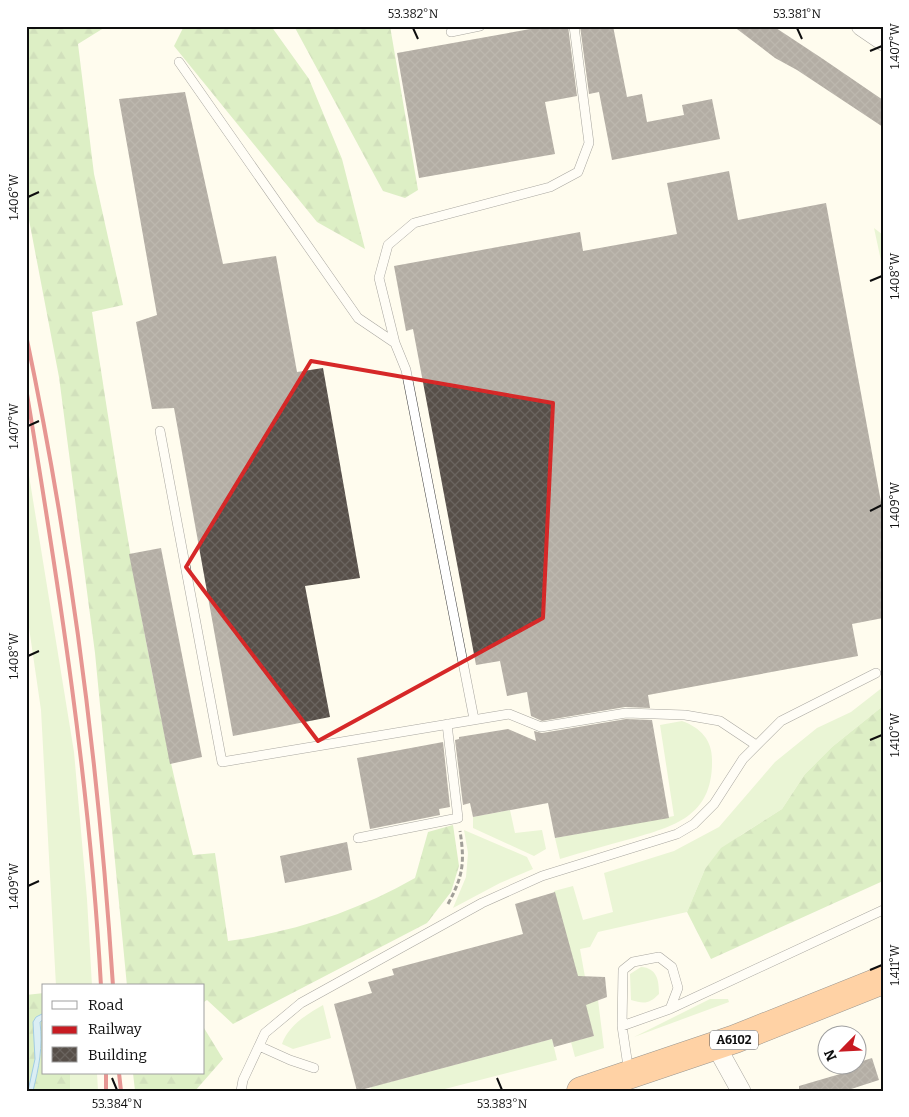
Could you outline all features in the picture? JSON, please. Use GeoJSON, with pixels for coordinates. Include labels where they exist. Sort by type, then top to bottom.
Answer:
{"type":"FeatureCollection","features":[{"type":"Feature","properties":{"kind":"highway","name":"A6102"},"geometry":{"type":"LineString","coordinates":[[581,1091],[716,1046],[883,980]]}},
{"type":"Feature","properties":{"kind":"street"},"geometry":{"type":"LineString","coordinates":[[861,26],[883,41]]}},
{"type":"Feature","properties":{"kind":"street"},"geometry":{"type":"LineString","coordinates":[[716,1046],[741,1091]]}},
{"type":"Feature","properties":{"kind":"lane"},"geometry":{"type":"LineString","coordinates":[[450,32],[480,26]]}},
{"type":"Feature","properties":{"kind":"lane"},"geometry":{"type":"LineString","coordinates":[[474,720],[406,370],[395,343],[379,278],[388,245],[414,223],[550,187],[578,172],[589,143],[574,26]]}},
{"type":"Feature","properties":{"kind":"lane"},"geometry":{"type":"LineString","coordinates":[[179,62],[358,318],[395,343]]}},
{"type":"Feature","properties":{"kind":"lane"},"geometry":{"type":"LineString","coordinates":[[160,431],[222,762],[509,714],[541,727],[626,713],[685,715],[720,721],[756,745]]}},
{"type":"Feature","properties":{"kind":"lane"},"geometry":{"type":"LineString","coordinates":[[241,1091],[243,1080],[265,1033],[301,1003],[482,903],[542,876],[677,834],[686,829],[714,804],[743,759],[780,721],[876,674]]}},
{"type":"Feature","properties":{"kind":"lane"},"geometry":{"type":"LineString","coordinates":[[358,838],[458,818],[447,724]]}},
{"type":"Feature","properties":{"kind":"lane"},"geometry":{"type":"LineString","coordinates":[[622,1026],[670,1009],[883,910]]}},
{"type":"Feature","properties":{"kind":"lane"},"geometry":{"type":"LineString","coordinates":[[629,1076],[622,1026],[623,970],[633,962],[659,957],[672,967],[678,988],[670,1009]]}},
{"type":"Feature","properties":{"kind":"lane"},"geometry":{"type":"LineString","coordinates":[[259,1046],[314,1068]]}},
{"type":"Feature","properties":{"kind":"path"},"geometry":{"type":"LineString","coordinates":[[448,905],[460,882],[463,854],[458,818]]}},
{"type":"Feature","properties":{"kind":"highlighted area"},"geometry":{"type":"Polygon","coordinates":[[[311,361],[553,403],[543,618],[318,741],[186,567],[311,361]]]}},
{"type":"Feature","properties":{"kind":"green space"},"geometry":{"type":"Polygon","coordinates":[[[26,26],[107,26],[78,44],[94,174],[123,305],[92,312],[136,585],[162,720],[193,855],[215,853],[228,941],[301,926],[348,910],[393,890],[415,878],[428,832],[453,825],[459,866],[451,892],[427,923],[233,1024],[207,1000],[205,1001],[205,984],[127,984],[95,653],[59,377],[26,204],[26,26]]]}},
{"type":"Feature","properties":{"kind":"green space"},"geometry":{"type":"Polygon","coordinates":[[[184,26],[271,26],[309,79],[342,159],[365,249],[317,222],[174,46],[184,26]]]}},
{"type":"Feature","properties":{"kind":"green space"},"geometry":{"type":"Polygon","coordinates":[[[294,26],[390,26],[418,190],[405,198],[383,191],[294,26]]]}},
{"type":"Feature","properties":{"kind":"green space"},"geometry":{"type":"Polygon","coordinates":[[[874,228],[883,235],[883,270],[874,228]]]}},
{"type":"Feature","properties":{"kind":"green space"},"geometry":{"type":"Polygon","coordinates":[[[26,457],[74,752],[87,899],[92,984],[56,984],[41,710],[26,607],[26,457]]]}},
{"type":"Feature","properties":{"kind":"green space"},"geometry":{"type":"Polygon","coordinates":[[[883,687],[883,706],[832,747],[805,774],[782,809],[741,835],[705,869],[687,912],[598,932],[590,947],[580,949],[585,977],[578,979],[554,891],[573,886],[583,920],[613,912],[604,873],[674,851],[719,827],[775,762],[817,728],[851,712],[883,687]]]}},
{"type":"Feature","properties":{"kind":"green space"},"geometry":{"type":"Polygon","coordinates":[[[883,706],[883,881],[711,959],[687,912],[705,869],[721,848],[782,809],[805,774],[832,747],[883,706]]]}},
{"type":"Feature","properties":{"kind":"green space"},"geometry":{"type":"Polygon","coordinates":[[[682,721],[700,731],[710,746],[712,760],[711,779],[706,794],[698,806],[688,816],[662,829],[560,859],[555,838],[674,816],[660,725],[682,721]]]}},
{"type":"Feature","properties":{"kind":"green space"},"geometry":{"type":"Polygon","coordinates":[[[510,810],[515,833],[542,830],[546,849],[534,856],[473,828],[473,817],[510,810]]]}},
{"type":"Feature","properties":{"kind":"green space"},"geometry":{"type":"Polygon","coordinates":[[[464,830],[527,857],[533,869],[500,883],[453,908],[466,877],[468,853],[464,830]]]}},
{"type":"Feature","properties":{"kind":"green space"},"geometry":{"type":"Polygon","coordinates":[[[641,967],[654,972],[658,984],[659,994],[646,1002],[631,1000],[630,974],[641,967]]]}},
{"type":"Feature","properties":{"kind":"green space"},"geometry":{"type":"Polygon","coordinates":[[[42,993],[42,1074],[70,1074],[70,1091],[26,1091],[26,995],[42,993]]]}},
{"type":"Feature","properties":{"kind":"green space"},"geometry":{"type":"Polygon","coordinates":[[[710,999],[728,999],[729,1002],[634,1037],[710,999]]]}},
{"type":"Feature","properties":{"kind":"green space"},"geometry":{"type":"Polygon","coordinates":[[[598,1000],[604,1048],[575,1057],[571,1042],[594,1036],[585,1004],[598,1000]]]}},
{"type":"Feature","properties":{"kind":"green space"},"geometry":{"type":"Polygon","coordinates":[[[323,1005],[331,1038],[293,1049],[282,1044],[293,1026],[323,1005]]]}},
{"type":"Feature","properties":{"kind":"green space"},"geometry":{"type":"Polygon","coordinates":[[[205,1030],[223,1059],[195,1091],[135,1091],[133,1074],[205,1074],[205,1030]]]}},
{"type":"Feature","properties":{"kind":"green space"},"geometry":{"type":"Polygon","coordinates":[[[552,1039],[557,1060],[437,1091],[372,1091],[371,1087],[552,1039]]]}},
{"type":"Feature","properties":{"kind":"green space"},"geometry":{"type":"Polygon","coordinates":[[[70,1074],[97,1074],[98,1091],[70,1091],[70,1074]]]}},
{"type":"Feature","properties":{"kind":"water"},"geometry":{"type":"Polygon","coordinates":[[[42,1014],[42,1020],[40,1022],[41,1048],[33,1091],[28,1091],[35,1059],[33,1022],[36,1017],[42,1014]]]}},
{"type":"Feature","properties":{"kind":"building"},"geometry":{"type":"Polygon","coordinates":[[[547,26],[568,26],[577,96],[545,102],[555,154],[419,178],[397,53],[547,26]]]}},
{"type":"Feature","properties":{"kind":"building"},"geometry":{"type":"Polygon","coordinates":[[[580,26],[613,26],[627,97],[642,94],[647,122],[684,115],[682,105],[712,99],[720,139],[612,160],[599,92],[589,94],[580,26]]]}},
{"type":"Feature","properties":{"kind":"building"},"geometry":{"type":"Polygon","coordinates":[[[733,26],[773,26],[823,59],[883,100],[883,127],[797,70],[775,58],[733,26]]]}},
{"type":"Feature","properties":{"kind":"building"},"geometry":{"type":"Polygon","coordinates":[[[185,92],[223,264],[276,256],[297,372],[323,368],[360,578],[305,586],[330,717],[233,736],[174,408],[152,409],[136,322],[157,315],[119,99],[185,92]]]}},
{"type":"Feature","properties":{"kind":"building"},"geometry":{"type":"Polygon","coordinates":[[[729,171],[738,220],[826,203],[883,513],[883,618],[852,624],[858,656],[648,695],[650,708],[625,707],[542,721],[531,716],[527,692],[507,696],[500,661],[476,665],[413,329],[406,331],[394,266],[580,232],[583,251],[677,234],[667,183],[729,171]]]}},
{"type":"Feature","properties":{"kind":"building"},"geometry":{"type":"Polygon","coordinates":[[[161,548],[202,757],[170,764],[129,554],[161,548]]]}},
{"type":"Feature","properties":{"kind":"building"},"geometry":{"type":"Polygon","coordinates":[[[626,719],[652,720],[669,818],[555,838],[548,803],[473,817],[470,803],[463,805],[455,740],[459,739],[459,737],[508,729],[536,741],[534,731],[542,733],[626,719]]]}},
{"type":"Feature","properties":{"kind":"building"},"geometry":{"type":"Polygon","coordinates":[[[443,742],[450,807],[439,809],[440,815],[370,829],[357,758],[443,742]]]}},
{"type":"Feature","properties":{"kind":"building"},"geometry":{"type":"Polygon","coordinates":[[[347,842],[352,870],[285,883],[280,856],[347,842]]]}},
{"type":"Feature","properties":{"kind":"building"},"geometry":{"type":"Polygon","coordinates":[[[555,892],[578,976],[605,977],[607,997],[586,1005],[594,1036],[554,1047],[552,1039],[357,1091],[334,1004],[372,993],[368,982],[394,975],[392,969],[523,934],[515,904],[555,892]]]}},
{"type":"Feature","properties":{"kind":"building"},"geometry":{"type":"Polygon","coordinates":[[[872,1058],[879,1080],[845,1091],[799,1091],[799,1086],[840,1074],[866,1074],[866,1060],[872,1058]]]}},
{"type":"Feature","properties":{"kind":"railway"},"geometry":{"type":"LineString","coordinates":[[26,335],[57,496],[81,659],[100,822],[113,984]]}},
{"type":"Feature","properties":{"kind":"railway"},"geometry":{"type":"LineString","coordinates":[[26,388],[72,686],[89,836],[101,984]]}},
{"type":"Feature","properties":{"kind":"railway"},"geometry":{"type":"LineString","coordinates":[[106,1074],[106,1091]]}},
{"type":"Feature","properties":{"kind":"railway"},"geometry":{"type":"LineString","coordinates":[[119,1074],[121,1091]]}}]}
